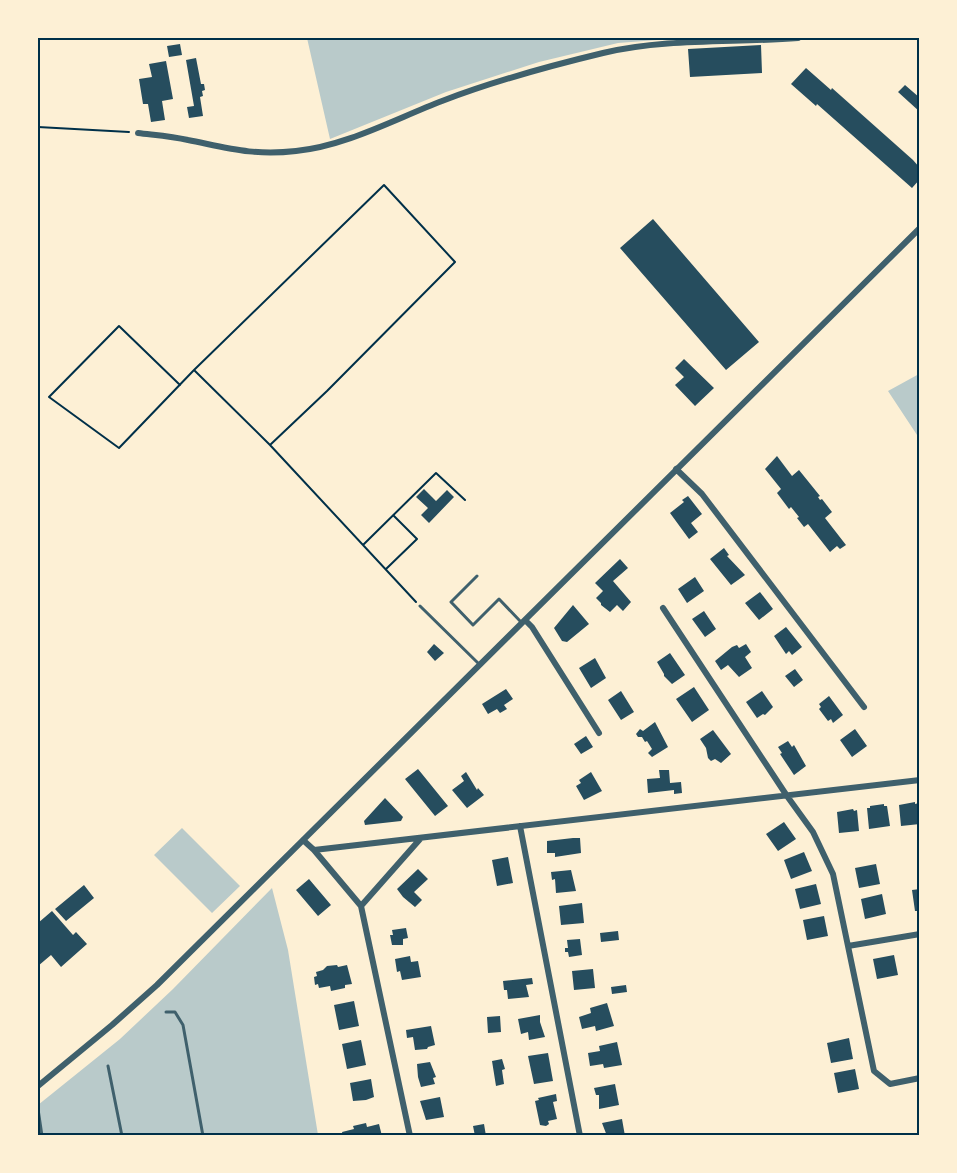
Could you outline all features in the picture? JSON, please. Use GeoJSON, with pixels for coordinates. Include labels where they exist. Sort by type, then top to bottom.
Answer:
{"type":"FeatureCollection","features":[{"type":"Feature","properties":{"kind":"street"},"geometry":{"type":"LineString","coordinates":[[138,133],[249,152],[269,153],[315,149],[471,90],[606,52],[666,44],[798,38]]}},
{"type":"Feature","properties":{"kind":"street"},"geometry":{"type":"LineString","coordinates":[[38,1086],[157,985],[920,228]]}},
{"type":"Feature","properties":{"kind":"street"},"geometry":{"type":"LineString","coordinates":[[676,469],[702,494],[864,707]]}},
{"type":"Feature","properties":{"kind":"street"},"geometry":{"type":"LineString","coordinates":[[663,608],[787,796],[813,831],[834,874],[874,1071],[890,1084],[920,1078]]}},
{"type":"Feature","properties":{"kind":"street"},"geometry":{"type":"LineString","coordinates":[[523,622],[532,627],[599,733]]}},
{"type":"Feature","properties":{"kind":"street"},"geometry":{"type":"LineString","coordinates":[[314,850],[920,780]]}},
{"type":"Feature","properties":{"kind":"street"},"geometry":{"type":"LineString","coordinates":[[520,826],[580,1136]]}},
{"type":"Feature","properties":{"kind":"street"},"geometry":{"type":"LineString","coordinates":[[360,906],[421,837]]}},
{"type":"Feature","properties":{"kind":"street"},"geometry":{"type":"LineString","coordinates":[[303,840],[360,906],[410,1136]]}},
{"type":"Feature","properties":{"kind":"street"},"geometry":{"type":"LineString","coordinates":[[848,946],[920,934]]}},
{"type":"Feature","properties":{"kind":"lane"},"geometry":{"type":"LineString","coordinates":[[477,576],[451,602],[473,625],[499,599],[523,622]]}},
{"type":"Feature","properties":{"kind":"lane"},"geometry":{"type":"LineString","coordinates":[[420,606],[480,665]]}},
{"type":"Feature","properties":{"kind":"lane"},"geometry":{"type":"LineString","coordinates":[[166,1012],[175,1012],[183,1025],[203,1136]]}},
{"type":"Feature","properties":{"kind":"lane"},"geometry":{"type":"LineString","coordinates":[[108,1066],[122,1136]]}},
{"type":"Feature","properties":{"kind":"lane"},"geometry":{"type":"LineString","coordinates":[[38,1109],[42,1136]]}},
{"type":"Feature","properties":{"kind":"path"},"geometry":{"type":"LineString","coordinates":[[38,127],[138,133]]}},
{"type":"Feature","properties":{"kind":"path"},"geometry":{"type":"LineString","coordinates":[[180,385],[118,326],[50,397],[119,448],[180,385],[194,370],[384,185],[455,262],[270,445]]}},
{"type":"Feature","properties":{"kind":"path"},"geometry":{"type":"LineString","coordinates":[[194,370],[270,445],[420,606]]}},
{"type":"Feature","properties":{"kind":"path"},"geometry":{"type":"LineString","coordinates":[[363,545],[436,473],[465,500]]}},
{"type":"Feature","properties":{"kind":"path"},"geometry":{"type":"LineString","coordinates":[[386,569],[417,539],[393,515]]}},
{"type":"Feature","properties":{"kind":"shaded area"},"geometry":{"type":"Polygon","coordinates":[[[307,38],[683,38],[618,43],[539,62],[446,92],[330,139],[307,38]]]}},
{"type":"Feature","properties":{"kind":"shaded area"},"geometry":{"type":"Polygon","coordinates":[[[919,374],[919,438],[888,391],[919,374]]]}},
{"type":"Feature","properties":{"kind":"shaded area"},"geometry":{"type":"Polygon","coordinates":[[[182,828],[240,886],[212,913],[154,855],[182,828]]]}},
{"type":"Feature","properties":{"kind":"shaded area"},"geometry":{"type":"Polygon","coordinates":[[[272,888],[288,950],[318,1135],[38,1135],[38,1105],[120,1039],[173,989],[272,888]]]}},
{"type":"Feature","properties":{"kind":"building"},"geometry":{"type":"Polygon","coordinates":[[[180,44],[182,55],[169,57],[167,46],[180,44]]]}},
{"type":"Feature","properties":{"kind":"building"},"geometry":{"type":"Polygon","coordinates":[[[761,45],[762,73],[690,77],[688,49],[761,45]]]}},
{"type":"Feature","properties":{"kind":"building"},"geometry":{"type":"Polygon","coordinates":[[[196,58],[201,84],[204,84],[205,90],[202,91],[203,96],[200,97],[203,116],[189,118],[187,107],[194,106],[186,60],[196,58]]]}},
{"type":"Feature","properties":{"kind":"building"},"geometry":{"type":"Polygon","coordinates":[[[166,61],[173,99],[162,101],[165,120],[151,122],[148,104],[143,104],[139,79],[152,77],[149,64],[166,61]]]}},
{"type":"Feature","properties":{"kind":"building"},"geometry":{"type":"Polygon","coordinates":[[[806,68],[913,160],[920,168],[920,179],[912,188],[791,84],[806,68]]]}},
{"type":"Feature","properties":{"kind":"building"},"geometry":{"type":"Polygon","coordinates":[[[905,85],[920,98],[920,112],[898,92],[905,85]]]}},
{"type":"Feature","properties":{"kind":"building"},"geometry":{"type":"Polygon","coordinates":[[[653,219],[759,342],[726,370],[620,248],[653,219]]]}},
{"type":"Feature","properties":{"kind":"building"},"geometry":{"type":"Polygon","coordinates":[[[684,359],[714,388],[695,406],[675,385],[684,377],[675,368],[684,359]]]}},
{"type":"Feature","properties":{"kind":"building"},"geometry":{"type":"Polygon","coordinates":[[[777,456],[792,476],[799,470],[820,496],[818,497],[820,500],[822,499],[832,512],[825,518],[846,545],[840,549],[837,546],[830,552],[808,524],[804,527],[791,507],[789,509],[777,493],[781,489],[765,469],[777,456]]]}},
{"type":"Feature","properties":{"kind":"building"},"geometry":{"type":"Polygon","coordinates":[[[424,489],[436,501],[447,490],[454,497],[429,523],[421,515],[428,508],[416,497],[424,489]]]}},
{"type":"Feature","properties":{"kind":"building"},"geometry":{"type":"Polygon","coordinates":[[[688,496],[702,514],[691,523],[698,532],[689,539],[670,513],[688,496]]]}},
{"type":"Feature","properties":{"kind":"building"},"geometry":{"type":"Polygon","coordinates":[[[724,548],[729,555],[727,556],[745,575],[731,585],[710,559],[724,548]]]}},
{"type":"Feature","properties":{"kind":"building"},"geometry":{"type":"Polygon","coordinates":[[[620,559],[628,568],[613,581],[631,602],[623,611],[617,605],[610,612],[596,598],[603,591],[595,583],[620,559]]]}},
{"type":"Feature","properties":{"kind":"building"},"geometry":{"type":"Polygon","coordinates":[[[695,577],[704,591],[687,603],[678,589],[695,577]]]}},
{"type":"Feature","properties":{"kind":"building"},"geometry":{"type":"Polygon","coordinates":[[[760,592],[773,609],[759,620],[745,603],[760,592]]]}},
{"type":"Feature","properties":{"kind":"building"},"geometry":{"type":"Polygon","coordinates":[[[573,605],[589,624],[567,642],[562,641],[554,628],[573,605]]]}},
{"type":"Feature","properties":{"kind":"building"},"geometry":{"type":"Polygon","coordinates":[[[704,611],[716,629],[705,637],[692,619],[704,611]]]}},
{"type":"Feature","properties":{"kind":"building"},"geometry":{"type":"Polygon","coordinates":[[[786,627],[802,647],[792,655],[789,651],[786,654],[774,636],[786,627]]]}},
{"type":"Feature","properties":{"kind":"building"},"geometry":{"type":"Polygon","coordinates":[[[434,644],[444,653],[435,661],[427,652],[434,644]]]}},
{"type":"Feature","properties":{"kind":"building"},"geometry":{"type":"Polygon","coordinates":[[[746,644],[751,652],[745,657],[752,668],[739,677],[728,665],[721,670],[715,661],[732,647],[737,645],[739,648],[746,644]]]}},
{"type":"Feature","properties":{"kind":"building"},"geometry":{"type":"Polygon","coordinates":[[[670,653],[685,675],[672,684],[664,676],[657,662],[670,653]]]}},
{"type":"Feature","properties":{"kind":"building"},"geometry":{"type":"Polygon","coordinates":[[[595,658],[606,678],[591,688],[579,668],[595,658]]]}},
{"type":"Feature","properties":{"kind":"building"},"geometry":{"type":"Polygon","coordinates":[[[795,669],[803,680],[794,687],[785,676],[795,669]]]}},
{"type":"Feature","properties":{"kind":"building"},"geometry":{"type":"Polygon","coordinates":[[[694,687],[709,710],[692,722],[676,699],[694,687]]]}},
{"type":"Feature","properties":{"kind":"building"},"geometry":{"type":"Polygon","coordinates":[[[506,689],[513,699],[504,705],[507,709],[500,713],[497,709],[488,714],[482,704],[506,689]]]}},
{"type":"Feature","properties":{"kind":"building"},"geometry":{"type":"Polygon","coordinates":[[[621,691],[634,712],[621,720],[608,700],[621,691]]]}},
{"type":"Feature","properties":{"kind":"building"},"geometry":{"type":"Polygon","coordinates":[[[762,691],[773,707],[765,715],[757,718],[746,702],[762,691]]]}},
{"type":"Feature","properties":{"kind":"building"},"geometry":{"type":"Polygon","coordinates":[[[829,696],[843,715],[833,723],[831,719],[828,721],[819,709],[821,707],[819,704],[829,696]]]}},
{"type":"Feature","properties":{"kind":"building"},"geometry":{"type":"Polygon","coordinates":[[[655,722],[668,747],[652,757],[648,753],[652,749],[647,741],[645,742],[636,734],[640,729],[643,731],[655,722]]]}},
{"type":"Feature","properties":{"kind":"building"},"geometry":{"type":"Polygon","coordinates":[[[855,729],[867,746],[852,757],[840,740],[855,729]]]}},
{"type":"Feature","properties":{"kind":"building"},"geometry":{"type":"Polygon","coordinates":[[[713,730],[731,754],[721,763],[708,758],[706,748],[700,739],[713,730]]]}},
{"type":"Feature","properties":{"kind":"building"},"geometry":{"type":"Polygon","coordinates":[[[586,736],[593,747],[581,754],[574,744],[586,736]]]}},
{"type":"Feature","properties":{"kind":"building"},"geometry":{"type":"Polygon","coordinates":[[[788,741],[792,747],[794,745],[806,766],[794,775],[778,747],[788,741]]]}},
{"type":"Feature","properties":{"kind":"building"},"geometry":{"type":"Polygon","coordinates":[[[418,769],[448,806],[435,816],[405,779],[418,769]]]}},
{"type":"Feature","properties":{"kind":"building"},"geometry":{"type":"Polygon","coordinates":[[[659,770],[669,770],[670,783],[681,782],[682,793],[674,794],[674,790],[648,793],[647,779],[660,778],[659,770]]]}},
{"type":"Feature","properties":{"kind":"building"},"geometry":{"type":"Polygon","coordinates":[[[466,772],[477,790],[478,788],[484,795],[467,808],[452,790],[464,781],[461,776],[466,772]]]}},
{"type":"Feature","properties":{"kind":"building"},"geometry":{"type":"Polygon","coordinates":[[[591,772],[602,791],[584,800],[576,786],[581,783],[579,780],[591,772]]]}},
{"type":"Feature","properties":{"kind":"building"},"geometry":{"type":"Polygon","coordinates":[[[385,798],[403,817],[401,821],[365,825],[364,821],[385,798]]]}},
{"type":"Feature","properties":{"kind":"building"},"geometry":{"type":"Polygon","coordinates":[[[915,802],[915,804],[919,803],[920,824],[901,826],[899,805],[915,802]]]}},
{"type":"Feature","properties":{"kind":"building"},"geometry":{"type":"Polygon","coordinates":[[[884,804],[887,806],[890,826],[869,829],[867,808],[884,804]]]}},
{"type":"Feature","properties":{"kind":"building"},"geometry":{"type":"Polygon","coordinates":[[[857,810],[859,831],[839,833],[837,812],[857,810]]]}},
{"type":"Feature","properties":{"kind":"building"},"geometry":{"type":"Polygon","coordinates":[[[784,822],[796,839],[778,851],[766,834],[784,822]]]}},
{"type":"Feature","properties":{"kind":"building"},"geometry":{"type":"Polygon","coordinates":[[[580,838],[581,853],[555,857],[555,853],[547,853],[547,841],[580,838]]]}},
{"type":"Feature","properties":{"kind":"building"},"geometry":{"type":"Polygon","coordinates":[[[804,852],[812,871],[791,879],[784,860],[804,852]]]}},
{"type":"Feature","properties":{"kind":"building"},"geometry":{"type":"Polygon","coordinates":[[[508,857],[513,883],[497,886],[492,860],[508,857]]]}},
{"type":"Feature","properties":{"kind":"building"},"geometry":{"type":"Polygon","coordinates":[[[876,864],[880,884],[859,888],[855,868],[876,864]]]}},
{"type":"Feature","properties":{"kind":"building"},"geometry":{"type":"Polygon","coordinates":[[[418,869],[428,879],[414,892],[422,900],[415,907],[397,889],[418,869]]]}},
{"type":"Feature","properties":{"kind":"building"},"geometry":{"type":"Polygon","coordinates":[[[571,870],[576,891],[556,893],[555,879],[552,880],[551,872],[571,870]]]}},
{"type":"Feature","properties":{"kind":"building"},"geometry":{"type":"Polygon","coordinates":[[[309,879],[331,905],[318,916],[296,890],[309,879]]]}},
{"type":"Feature","properties":{"kind":"building"},"geometry":{"type":"Polygon","coordinates":[[[816,884],[821,904],[800,909],[795,889],[816,884]]]}},
{"type":"Feature","properties":{"kind":"building"},"geometry":{"type":"Polygon","coordinates":[[[84,885],[94,898],[66,921],[55,909],[84,885]]]}},
{"type":"Feature","properties":{"kind":"building"},"geometry":{"type":"Polygon","coordinates":[[[920,889],[920,911],[915,911],[912,890],[920,889]]]}},
{"type":"Feature","properties":{"kind":"building"},"geometry":{"type":"Polygon","coordinates":[[[882,894],[886,914],[865,919],[861,899],[882,894]]]}},
{"type":"Feature","properties":{"kind":"building"},"geometry":{"type":"Polygon","coordinates":[[[582,903],[584,923],[561,925],[559,906],[582,903]]]}},
{"type":"Feature","properties":{"kind":"building"},"geometry":{"type":"Polygon","coordinates":[[[52,911],[73,935],[76,932],[87,944],[61,967],[51,955],[38,966],[38,923],[52,911]]]}},
{"type":"Feature","properties":{"kind":"building"},"geometry":{"type":"Polygon","coordinates":[[[824,916],[828,936],[807,940],[803,920],[824,916]]]}},
{"type":"Feature","properties":{"kind":"building"},"geometry":{"type":"Polygon","coordinates":[[[406,928],[408,938],[403,939],[403,945],[392,945],[390,935],[393,935],[392,930],[406,928]]]}},
{"type":"Feature","properties":{"kind":"building"},"geometry":{"type":"Polygon","coordinates":[[[618,931],[619,940],[601,942],[600,933],[618,931]]]}},
{"type":"Feature","properties":{"kind":"building"},"geometry":{"type":"Polygon","coordinates":[[[580,939],[582,955],[569,957],[568,952],[565,952],[565,948],[568,948],[567,940],[580,939]]]}},
{"type":"Feature","properties":{"kind":"building"},"geometry":{"type":"Polygon","coordinates":[[[894,955],[898,975],[877,979],[873,959],[894,955]]]}},
{"type":"Feature","properties":{"kind":"building"},"geometry":{"type":"Polygon","coordinates":[[[410,956],[411,962],[418,961],[421,977],[402,980],[400,971],[397,972],[395,959],[410,956]]]}},
{"type":"Feature","properties":{"kind":"building"},"geometry":{"type":"Polygon","coordinates":[[[337,965],[338,967],[347,965],[352,984],[331,991],[330,986],[319,988],[318,984],[315,985],[316,972],[327,966],[337,965]]]}},
{"type":"Feature","properties":{"kind":"building"},"geometry":{"type":"Polygon","coordinates":[[[593,969],[595,988],[574,990],[572,971],[593,969]]]}},
{"type":"Feature","properties":{"kind":"building"},"geometry":{"type":"Polygon","coordinates":[[[532,978],[533,984],[526,985],[529,997],[508,999],[503,981],[532,978]]]}},
{"type":"Feature","properties":{"kind":"building"},"geometry":{"type":"Polygon","coordinates":[[[626,985],[627,992],[612,994],[611,987],[626,985]]]}},
{"type":"Feature","properties":{"kind":"building"},"geometry":{"type":"Polygon","coordinates":[[[354,1001],[359,1026],[339,1030],[334,1005],[354,1001]]]}},
{"type":"Feature","properties":{"kind":"building"},"geometry":{"type":"Polygon","coordinates":[[[607,1003],[614,1026],[596,1031],[595,1026],[582,1029],[579,1017],[591,1013],[590,1008],[607,1003]]]}},
{"type":"Feature","properties":{"kind":"building"},"geometry":{"type":"Polygon","coordinates":[[[540,1015],[545,1037],[529,1040],[528,1032],[521,1034],[518,1019],[540,1015]]]}},
{"type":"Feature","properties":{"kind":"building"},"geometry":{"type":"Polygon","coordinates":[[[500,1016],[501,1032],[488,1033],[487,1017],[500,1016]]]}},
{"type":"Feature","properties":{"kind":"building"},"geometry":{"type":"Polygon","coordinates":[[[431,1026],[435,1045],[427,1049],[415,1050],[413,1037],[407,1038],[406,1030],[431,1026]]]}},
{"type":"Feature","properties":{"kind":"building"},"geometry":{"type":"Polygon","coordinates":[[[849,1038],[853,1059],[831,1063],[827,1043],[849,1038]]]}},
{"type":"Feature","properties":{"kind":"building"},"geometry":{"type":"Polygon","coordinates":[[[361,1040],[366,1065],[347,1069],[342,1044],[361,1040]]]}},
{"type":"Feature","properties":{"kind":"building"},"geometry":{"type":"Polygon","coordinates":[[[617,1042],[622,1065],[604,1068],[603,1064],[590,1066],[588,1053],[600,1051],[599,1046],[617,1042]]]}},
{"type":"Feature","properties":{"kind":"building"},"geometry":{"type":"Polygon","coordinates":[[[548,1053],[553,1081],[534,1084],[528,1056],[548,1053]]]}},
{"type":"Feature","properties":{"kind":"building"},"geometry":{"type":"Polygon","coordinates":[[[502,1059],[505,1069],[502,1070],[504,1084],[496,1086],[492,1061],[502,1059]]]}},
{"type":"Feature","properties":{"kind":"building"},"geometry":{"type":"Polygon","coordinates":[[[430,1062],[436,1077],[433,1078],[435,1084],[421,1087],[417,1064],[430,1062]]]}},
{"type":"Feature","properties":{"kind":"building"},"geometry":{"type":"Polygon","coordinates":[[[855,1069],[859,1089],[838,1093],[834,1073],[855,1069]]]}},
{"type":"Feature","properties":{"kind":"building"},"geometry":{"type":"Polygon","coordinates":[[[371,1079],[374,1097],[353,1101],[350,1083],[371,1079]]]}},
{"type":"Feature","properties":{"kind":"building"},"geometry":{"type":"Polygon","coordinates":[[[615,1084],[619,1105],[599,1109],[599,1095],[596,1095],[594,1088],[615,1084]]]}},
{"type":"Feature","properties":{"kind":"building"},"geometry":{"type":"Polygon","coordinates":[[[556,1094],[557,1101],[553,1102],[557,1119],[548,1121],[549,1124],[546,1126],[540,1125],[535,1101],[539,1100],[538,1098],[556,1094]]]}},
{"type":"Feature","properties":{"kind":"building"},"geometry":{"type":"Polygon","coordinates":[[[440,1097],[444,1117],[426,1120],[420,1101],[440,1097]]]}},
{"type":"Feature","properties":{"kind":"building"},"geometry":{"type":"Polygon","coordinates":[[[622,1119],[625,1136],[607,1136],[602,1123],[622,1119]]]}},
{"type":"Feature","properties":{"kind":"building"},"geometry":{"type":"Polygon","coordinates":[[[366,1123],[367,1127],[379,1124],[382,1136],[343,1136],[342,1132],[366,1123]]]}},
{"type":"Feature","properties":{"kind":"building"},"geometry":{"type":"Polygon","coordinates":[[[484,1124],[486,1136],[475,1136],[473,1126],[484,1124]]]}}]}
